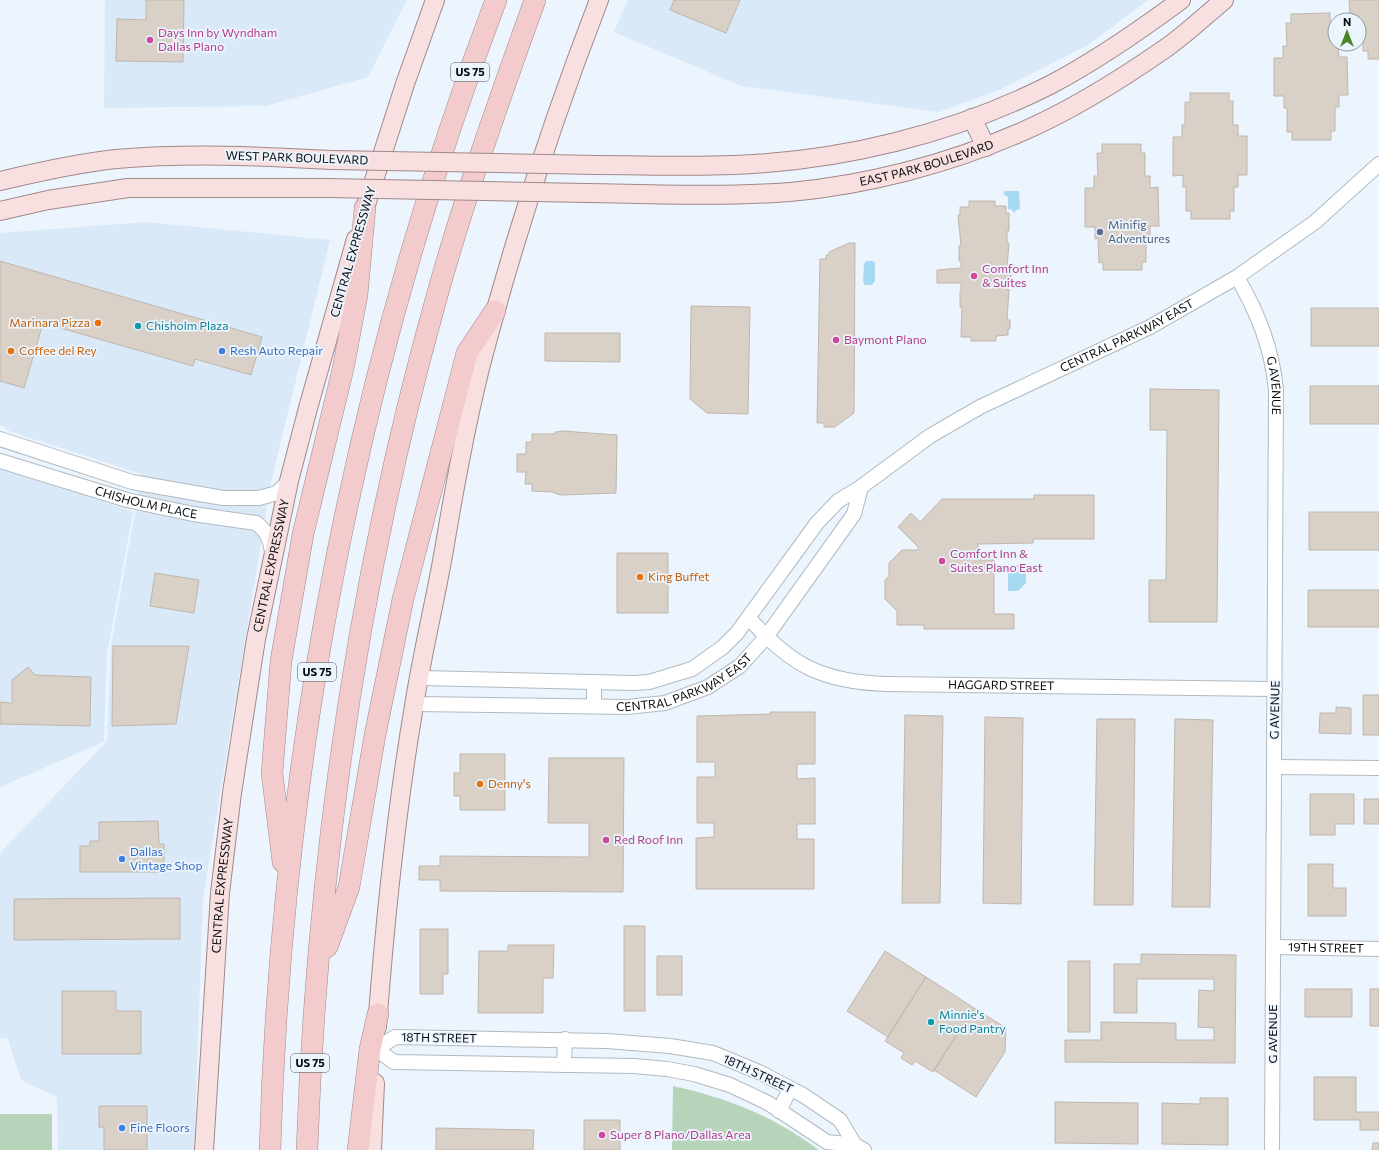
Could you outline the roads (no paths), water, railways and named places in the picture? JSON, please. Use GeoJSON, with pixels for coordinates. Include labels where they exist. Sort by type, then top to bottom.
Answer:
{"type":"FeatureCollection","features":[{"type":"Feature","properties":{"kind":"highway","name":"US 75"},"geometry":{"type":"LineString","coordinates":[[270,1150],[275,1043],[287,893],[300,787],[317,672],[340,546],[361,448],[385,349],[426,205],[496,0]]}},
{"type":"Feature","properties":{"kind":"highway","name":"US 75"},"geometry":{"type":"LineString","coordinates":[[307,1150],[309,1079],[316,976],[332,818],[368,592],[397,454],[434,303],[486,136],[535,0]]}},
{"type":"Feature","properties":{"kind":"highway"},"geometry":{"type":"LineString","coordinates":[[287,893],[272,773],[281,661],[303,534],[343,369],[357,295],[365,208]]}},
{"type":"Feature","properties":{"kind":"highway"},"geometry":{"type":"LineString","coordinates":[[316,976],[350,887],[375,735],[403,599],[467,353],[495,311]]}},
{"type":"Feature","properties":{"kind":"highway"},"geometry":{"type":"LineString","coordinates":[[358,1150],[370,1049],[378,1014]]}},
{"type":"Feature","properties":{"kind":"main road","name":"CENTRAL EXPRESSWAY"},"geometry":{"type":"LineString","coordinates":[[204,1150],[220,893],[235,777],[256,639],[272,556],[289,481],[308,408],[365,208],[404,84],[435,0]]}},
{"type":"Feature","properties":{"kind":"main road"},"geometry":{"type":"LineString","coordinates":[[372,1150],[378,1014],[396,832],[414,704],[450,508],[480,368],[522,217],[550,132],[599,0]]}},
{"type":"Feature","properties":{"kind":"main road"},"geometry":{"type":"LineString","coordinates":[[986,147],[972,118],[1020,100],[1051,84],[1120,45],[1181,0]]}},
{"type":"Feature","properties":{"kind":"main road","name":"EAST PARK BOULEVARD"},"geometry":{"type":"LineString","coordinates":[[0,211],[48,200],[128,188],[327,188],[733,195],[791,191],[847,184],[906,171],[986,147],[1056,115],[1167,48],[1224,0]]}},
{"type":"Feature","properties":{"kind":"main road"},"geometry":{"type":"LineString","coordinates":[[1149,24],[1167,48]]}},
{"type":"Feature","properties":{"kind":"main road","name":"WEST PARK BOULEVARD"},"geometry":{"type":"LineString","coordinates":[[0,182],[74,165],[123,159],[167,156],[244,155],[332,160],[596,165],[735,165],[795,160],[847,152],[902,140],[972,118]]}},
{"type":"Feature","properties":{"kind":"street","name":"CENTRAL PARKWAY EAST"},"geometry":{"type":"LineString","coordinates":[[419,678],[634,683],[649,682],[692,669],[723,648],[749,618],[817,523],[838,501],[861,487],[930,436],[980,407],[1143,330],[1237,277],[1315,222],[1379,164]]}},
{"type":"Feature","properties":{"kind":"street","name":"G AVENUE"},"geometry":{"type":"LineString","coordinates":[[1237,277],[1250,300],[1266,338],[1274,366],[1276,415],[1272,1150]]}},
{"type":"Feature","properties":{"kind":"street","name":"CHISHOLM PLACE"},"geometry":{"type":"LineString","coordinates":[[0,439],[132,482],[223,498],[259,498],[277,493],[289,481]]}},
{"type":"Feature","properties":{"kind":"street","name":"CHISHOLM PLACE"},"geometry":{"type":"LineString","coordinates":[[0,461],[51,478],[127,500],[193,514],[256,523],[263,527],[269,537],[272,556]]}},
{"type":"Feature","properties":{"kind":"street"},"geometry":{"type":"LineString","coordinates":[[127,500],[132,482]]}},
{"type":"Feature","properties":{"kind":"street","name":"CENTRAL PARKWAY EAST"},"geometry":{"type":"LineString","coordinates":[[414,704],[627,707],[665,703],[708,687],[740,666],[766,637],[854,514],[861,487]]}},
{"type":"Feature","properties":{"kind":"street","name":"HAGGARD STREET"},"geometry":{"type":"LineString","coordinates":[[749,618],[766,637],[789,658],[811,670],[846,680],[870,683],[1275,689]]}},
{"type":"Feature","properties":{"kind":"street"},"geometry":{"type":"LineString","coordinates":[[594,682],[594,706]]}},
{"type":"Feature","properties":{"kind":"street"},"geometry":{"type":"LineString","coordinates":[[649,682],[653,704]]}},
{"type":"Feature","properties":{"kind":"street"},"geometry":{"type":"LineString","coordinates":[[1274,767],[1379,768]]}},
{"type":"Feature","properties":{"kind":"street","name":"19TH STREET"},"geometry":{"type":"LineString","coordinates":[[1274,947],[1379,949]]}},
{"type":"Feature","properties":{"kind":"street","name":"18TH STREET"},"geometry":{"type":"LineString","coordinates":[[395,1037],[565,1039],[670,1046],[713,1053],[761,1073],[840,1120],[859,1148],[827,1142],[779,1111],[730,1085],[694,1074],[667,1069],[634,1066],[394,1062],[376,1049],[395,1037]]}},
{"type":"Feature","properties":{"kind":"street"},"geometry":{"type":"LineString","coordinates":[[564,1065],[565,1039]]}},
{"type":"Feature","properties":{"kind":"street"},"geometry":{"type":"LineString","coordinates":[[779,1111],[790,1089]]}},
{"type":"Feature","properties":{"kind":"water"},"geometry":{"type":"Polygon","coordinates":[[[1005,191],[1019,191],[1020,209],[1016,210],[1014,213],[1011,209],[1008,209],[1008,197],[1003,194],[1005,191]]]}},
{"type":"Feature","properties":{"kind":"water"},"geometry":{"type":"Polygon","coordinates":[[[866,261],[873,261],[875,263],[875,281],[872,285],[865,285],[863,282],[864,264],[866,261]]]}},
{"type":"Feature","properties":{"kind":"water"},"geometry":{"type":"Polygon","coordinates":[[[1008,565],[1019,565],[1026,573],[1026,583],[1018,591],[1008,591],[1008,565]]]}},
{"type":"Feature","properties":{"kind":"place","name":"Days Inn by Wyndham Dallas Plano"},"geometry":{"type":"Point","coordinates":[150,40]}},
{"type":"Feature","properties":{"kind":"place","name":"Minifig Adventures"},"geometry":{"type":"Point","coordinates":[1100,232]}},
{"type":"Feature","properties":{"kind":"place","name":"Comfort Inn & Suites"},"geometry":{"type":"Point","coordinates":[974,276]}},
{"type":"Feature","properties":{"kind":"place","name":"Marinara Pizza"},"geometry":{"type":"Point","coordinates":[98,323]}},
{"type":"Feature","properties":{"kind":"place","name":"Chisholm Plaza"},"geometry":{"type":"Point","coordinates":[138,326]}},
{"type":"Feature","properties":{"kind":"place","name":"Baymont Plano"},"geometry":{"type":"Point","coordinates":[836,340]}},
{"type":"Feature","properties":{"kind":"place","name":"Coffee del Rey"},"geometry":{"type":"Point","coordinates":[11,351]}},
{"type":"Feature","properties":{"kind":"place","name":"Resh Auto Repair"},"geometry":{"type":"Point","coordinates":[222,351]}},
{"type":"Feature","properties":{"kind":"place","name":"Comfort Inn & Suites Plano East"},"geometry":{"type":"Point","coordinates":[942,561]}},
{"type":"Feature","properties":{"kind":"place","name":"King Buffet"},"geometry":{"type":"Point","coordinates":[640,577]}},
{"type":"Feature","properties":{"kind":"place","name":"Denny's"},"geometry":{"type":"Point","coordinates":[480,784]}},
{"type":"Feature","properties":{"kind":"place","name":"Red Roof Inn"},"geometry":{"type":"Point","coordinates":[606,840]}},
{"type":"Feature","properties":{"kind":"place","name":"Dallas Vintage Shop"},"geometry":{"type":"Point","coordinates":[122,859]}},
{"type":"Feature","properties":{"kind":"place","name":"Minnie's Food Pantry"},"geometry":{"type":"Point","coordinates":[931,1022]}},
{"type":"Feature","properties":{"kind":"place","name":"Fine Floors"},"geometry":{"type":"Point","coordinates":[122,1128]}},
{"type":"Feature","properties":{"kind":"place","name":"Super 8 Plano/Dallas Area"},"geometry":{"type":"Point","coordinates":[602,1135]}}]}
